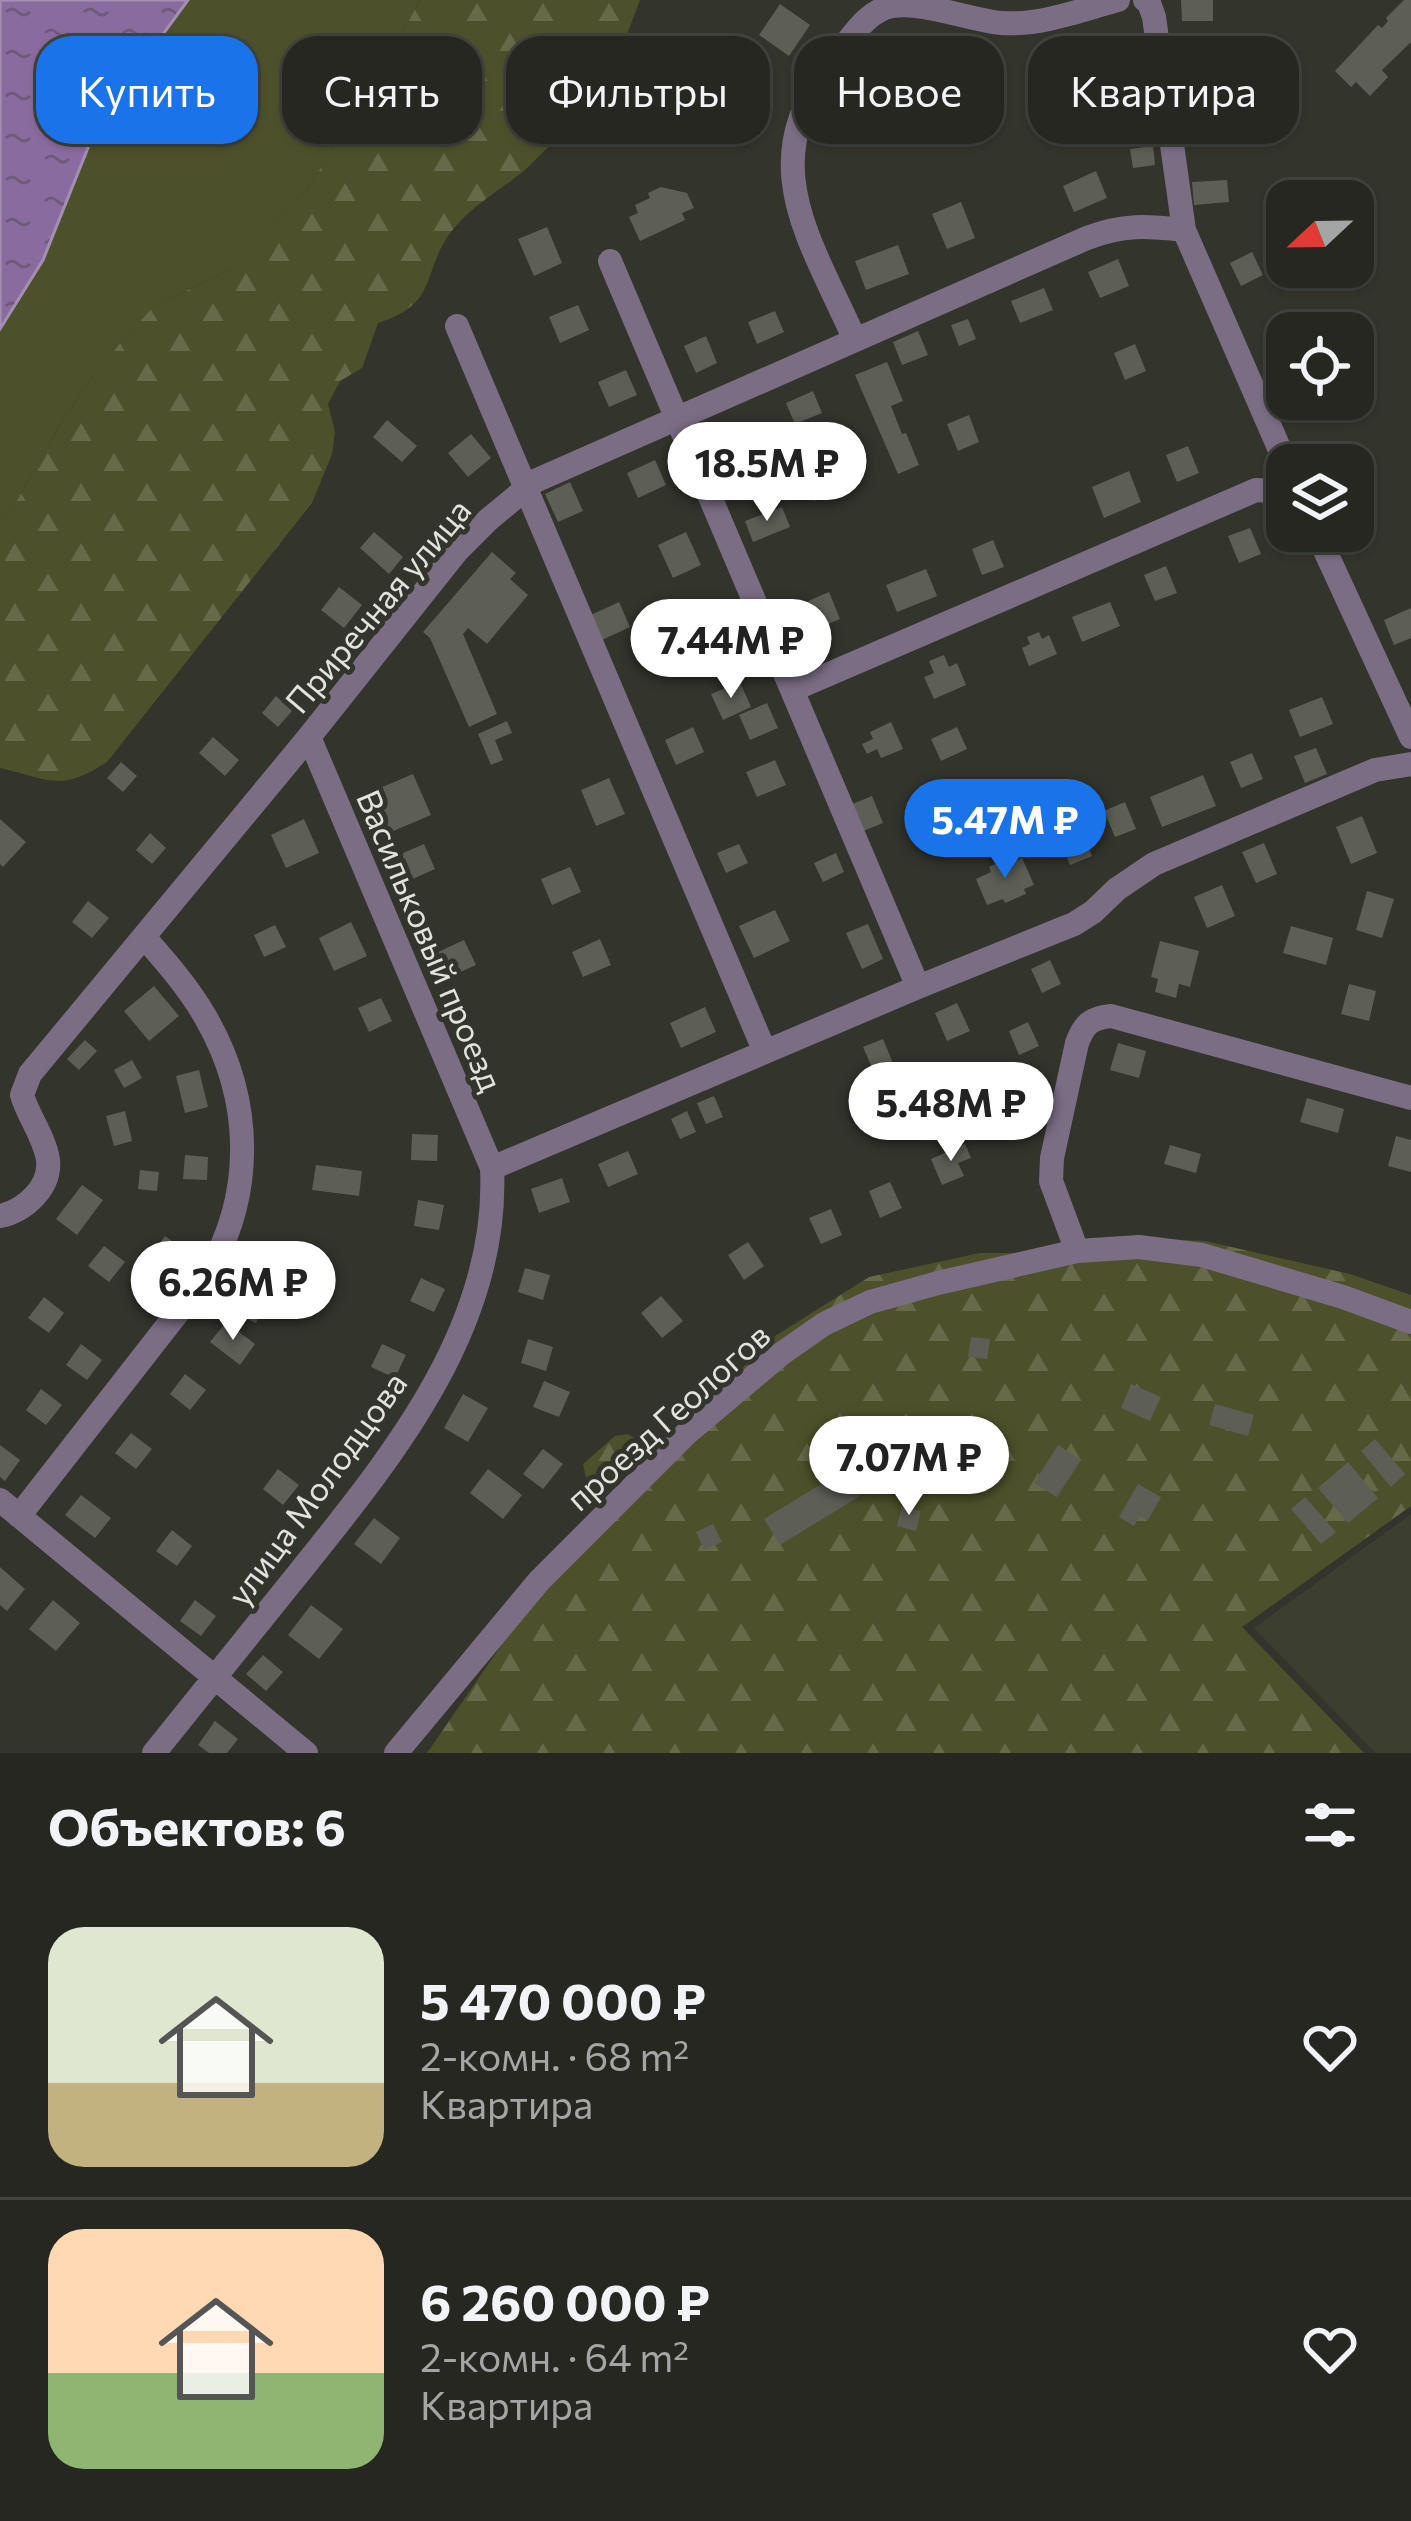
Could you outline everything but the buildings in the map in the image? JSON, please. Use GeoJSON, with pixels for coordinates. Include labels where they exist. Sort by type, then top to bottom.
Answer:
{"type":"FeatureCollection","features":[{"type":"Feature","properties":{"kind":"street"},"geometry":{"type":"LineString","coordinates":[[855,340],[799,213],[792,182],[793,149],[804,102],[870,6],[910,7],[1003,23],[1029,22],[1118,0]]}},
{"type":"Feature","properties":{"kind":"street"},"geometry":{"type":"LineString","coordinates":[[1144,0],[1154,17],[1184,230],[1278,444]]}},
{"type":"Feature","properties":{"kind":"street","name":"Приречная улица"},"geometry":{"type":"LineString","coordinates":[[0,1216],[17,1211],[47,1178],[48,1158],[22,1094],[30,1074],[488,520],[535,481],[1116,227],[1184,230]]}},
{"type":"Feature","properties":{"kind":"street"},"geometry":{"type":"LineString","coordinates":[[610,261],[918,987]]}},
{"type":"Feature","properties":{"kind":"street"},"geometry":{"type":"LineString","coordinates":[[457,326],[765,1052]]}},
{"type":"Feature","properties":{"kind":"street"},"geometry":{"type":"LineString","coordinates":[[792,690],[1256,490],[1266,491]]}},
{"type":"Feature","properties":{"kind":"street"},"geometry":{"type":"LineString","coordinates":[[1326,552],[1411,737]]}},
{"type":"Feature","properties":{"kind":"street","name":"Васильковый проезд"},"geometry":{"type":"LineString","coordinates":[[309,737],[492,1168]]}},
{"type":"Feature","properties":{"kind":"street"},"geometry":{"type":"LineString","coordinates":[[492,1168],[1074,924],[1154,864],[1375,770],[1411,764]]}},
{"type":"Feature","properties":{"kind":"street"},"geometry":{"type":"LineString","coordinates":[[144,937],[206,1018],[226,1061],[239,1103],[243,1150],[237,1201],[225,1245],[207,1275],[9,1508],[306,1753]]}},
{"type":"Feature","properties":{"kind":"street"},"geometry":{"type":"LineString","coordinates":[[1077,1251],[1051,1181],[1052,1158],[1077,1043],[1083,1026],[1095,1017],[1111,1016],[1411,1098]]}},
{"type":"Feature","properties":{"kind":"street","name":"улица Молодцова"},"geometry":{"type":"LineString","coordinates":[[154,1753],[346,1515],[421,1411],[460,1336],[481,1275],[493,1194],[492,1168]]}},
{"type":"Feature","properties":{"kind":"street","name":"проезд Геологов"},"geometry":{"type":"LineString","coordinates":[[396,1753],[539,1581],[687,1433],[781,1354],[824,1324],[870,1303],[1077,1251],[1139,1246],[1202,1255],[1411,1322]]}},
{"type":"Feature","properties":{"kind":"shaded area"},"geometry":{"type":"Polygon","coordinates":[[[1411,1514],[1411,1753],[1375,1753],[1254,1628],[1411,1514]]]}},
{"type":"Feature","properties":{"kind":"green space"},"geometry":{"type":"Polygon","coordinates":[[[188,0],[420,0],[400,36],[282,36],[282,144],[335,144],[307,190],[230,270],[154,306],[121,342],[86,386],[18,499],[0,519],[0,329],[43,260],[90,144],[258,144],[258,36],[162,36],[188,0]]]}},
{"type":"Feature","properties":{"kind":"green space"},"geometry":{"type":"Polygon","coordinates":[[[420,0],[640,0],[626,36],[506,36],[506,144],[553,144],[462,219],[444,243],[421,295],[412,306],[378,323],[362,368],[340,381],[328,404],[335,432],[332,454],[312,503],[107,762],[77,778],[54,781],[0,768],[0,519],[18,499],[86,386],[154,306],[230,270],[307,190],[335,144],[482,144],[482,36],[400,36],[420,0]]]}},
{"type":"Feature","properties":{"kind":"green space"},"geometry":{"type":"Polygon","coordinates":[[[1115,1237],[1205,1241],[1350,1274],[1411,1295],[1411,1506],[1242,1627],[1364,1753],[427,1753],[592,1514],[775,1336],[869,1277],[980,1253],[1027,1253],[1115,1237]]]}},
{"type":"Feature","properties":{"kind":"green space"},"geometry":{"type":"Polygon","coordinates":[[[628,1434],[639,1441],[640,1452],[598,1489],[586,1478],[583,1464],[615,1436],[628,1434]]]}},
{"type":"Feature","properties":{"kind":"water"},"geometry":{"type":"Polygon","coordinates":[[[0,0],[188,0],[162,36],[36,36],[36,144],[90,144],[43,260],[0,329],[0,0]]]}}]}
